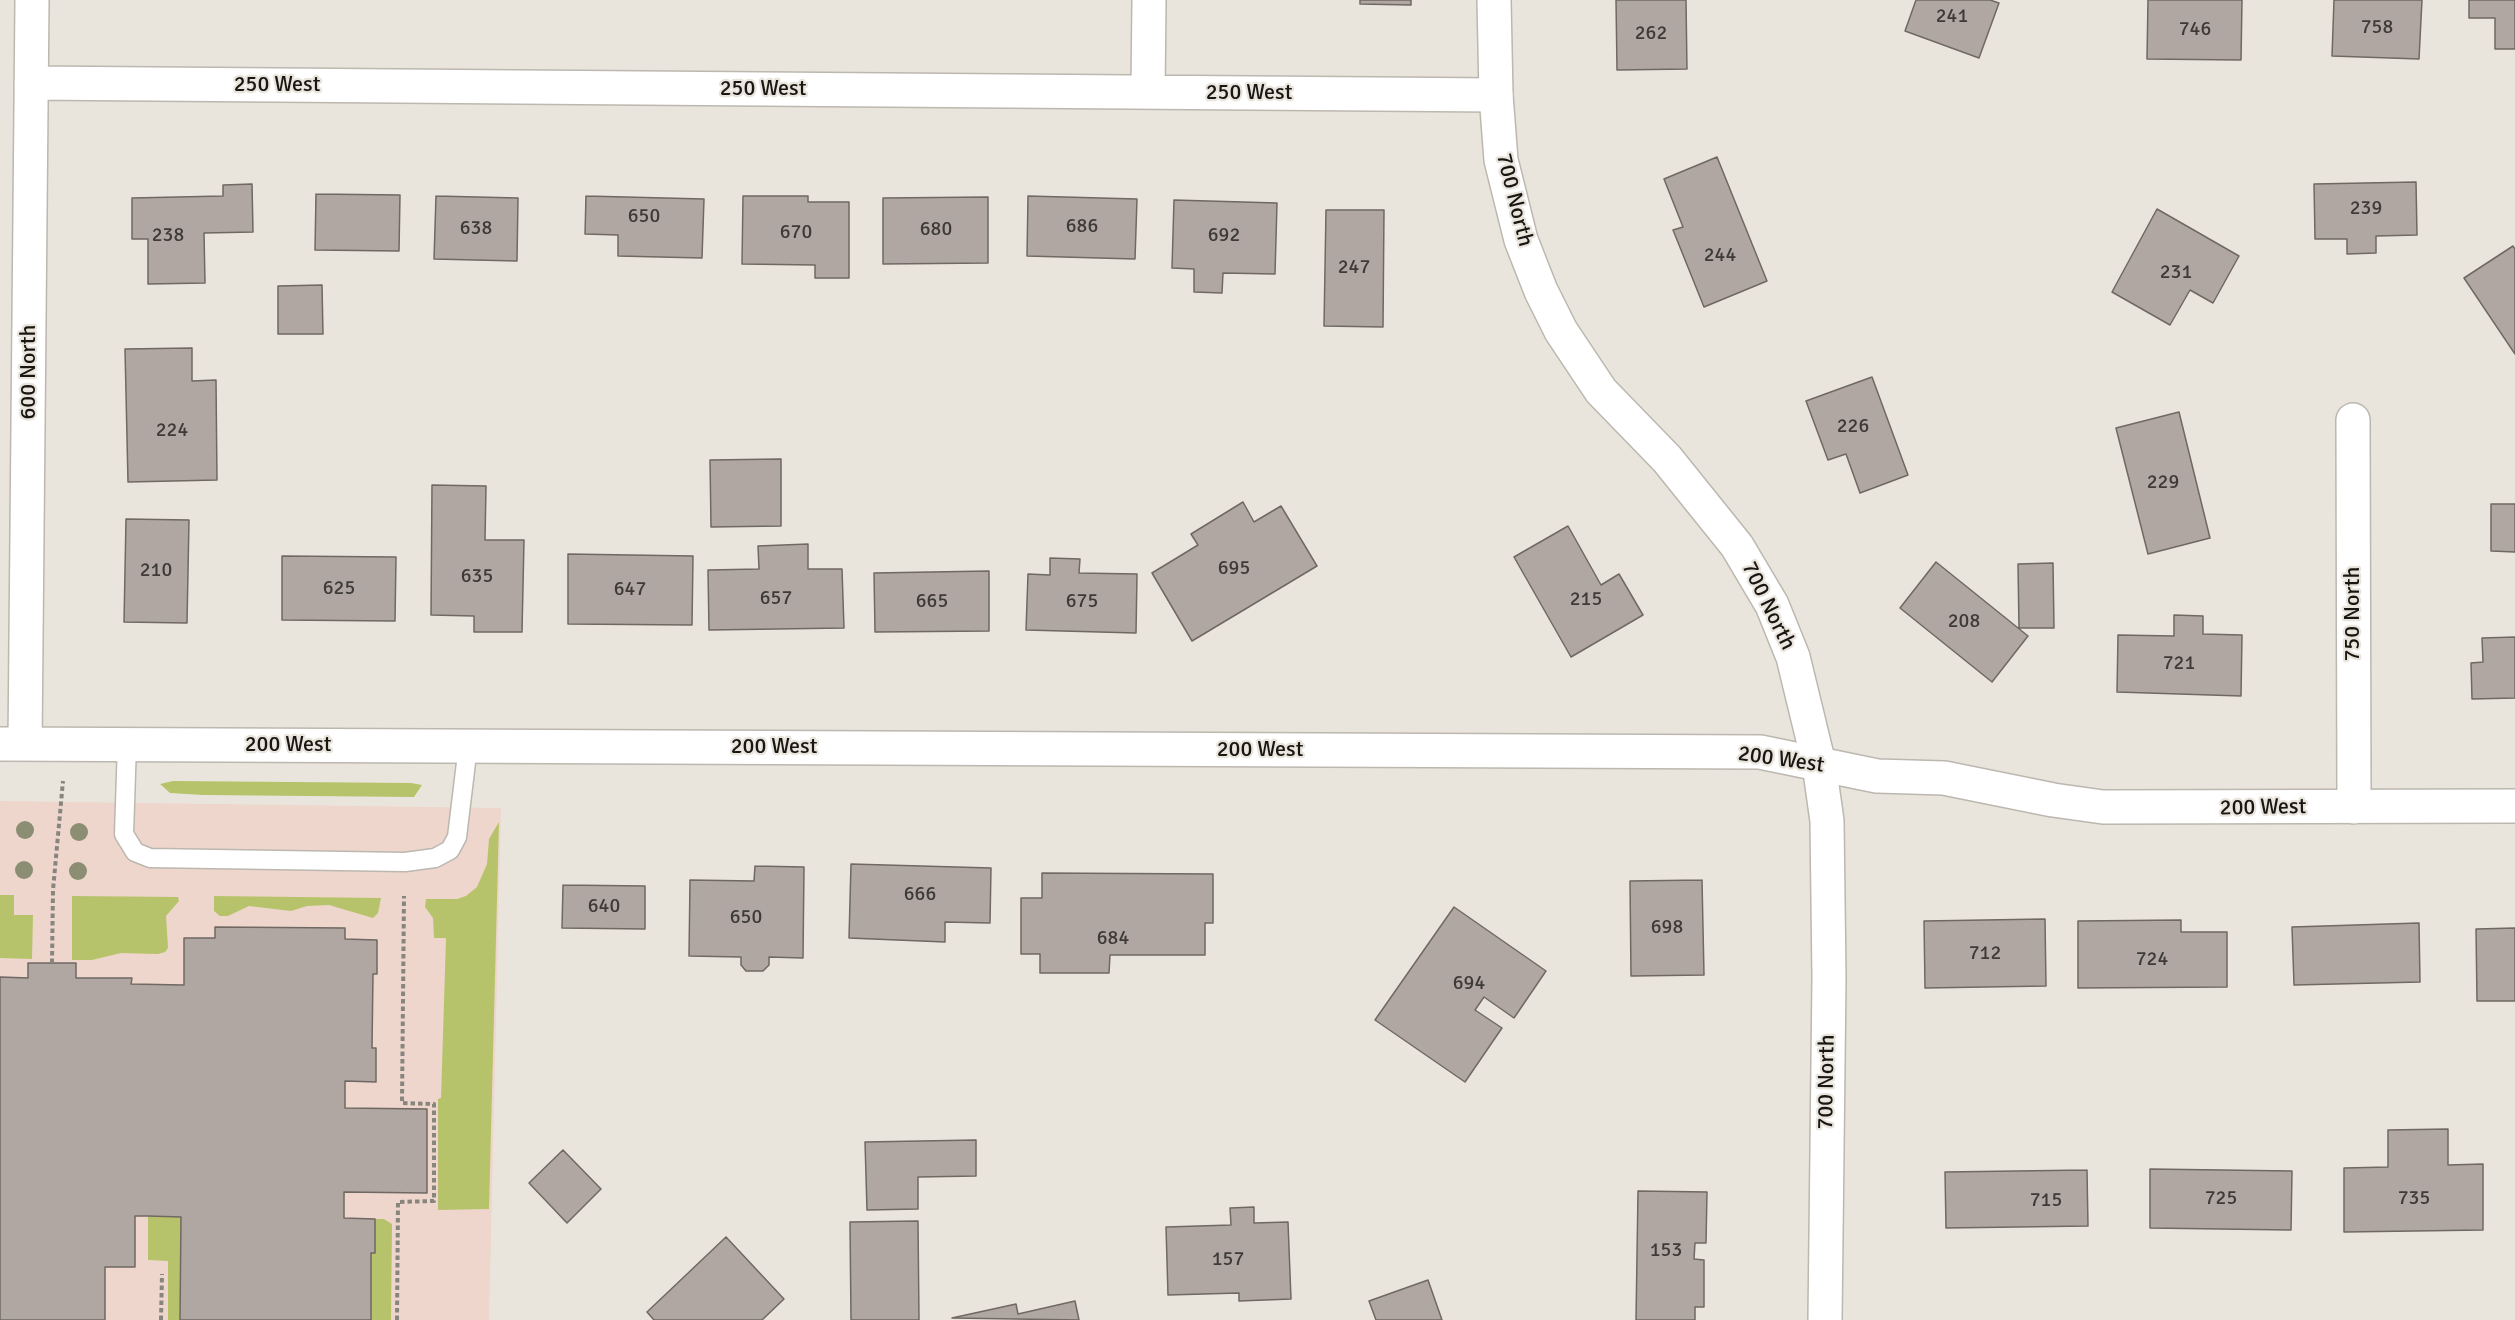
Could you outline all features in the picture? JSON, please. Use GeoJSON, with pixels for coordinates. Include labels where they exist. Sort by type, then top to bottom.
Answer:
{"type":"FeatureCollection","features":[{"type":"Feature","properties":{"kind":"street","name":"600 North"},"geometry":{"type":"LineString","coordinates":[[13,744],[32,0]]}},
{"type":"Feature","properties":{"kind":"street"},"geometry":{"type":"LineString","coordinates":[[1148,92],[1149,0]]}},
{"type":"Feature","properties":{"kind":"street","name":"700 North"},"geometry":{"type":"LineString","coordinates":[[1494,0],[1496,95],[1501,160],[1521,240],[1541,291],[1561,331],[1601,391],[1667,459],[1730,537],[1772,605],[1793,657],[1819,764],[1827,821],[1825,1320]]}},
{"type":"Feature","properties":{"kind":"street","name":"250 West"},"geometry":{"type":"LineString","coordinates":[[31,83],[1496,95]]}},
{"type":"Feature","properties":{"kind":"street","name":"750 North"},"geometry":{"type":"LineString","coordinates":[[2353,420],[2354,807]]}},
{"type":"Feature","properties":{"kind":"street","name":"200 West"},"geometry":{"type":"LineString","coordinates":[[13,744],[1760,752],[1877,776],[1944,778],[2053,800],[2103,807],[2515,806]]}},
{"type":"Feature","properties":{"kind":"lane"},"geometry":{"type":"LineString","coordinates":[[127,744],[124,834],[135,852],[150,858],[405,862],[435,858],[450,850],[457,837],[468,746]]}},
{"type":"Feature","properties":{"kind":"path"},"geometry":{"type":"LineString","coordinates":[[52,963],[52,890],[63,780]]}},
{"type":"Feature","properties":{"kind":"path"},"geometry":{"type":"LineString","coordinates":[[397,1320],[398,1202],[434,1201],[434,1104],[402,1103],[404,896]]}},
{"type":"Feature","properties":{"kind":"path"},"geometry":{"type":"LineString","coordinates":[[161,1320],[162,1275]]}},
{"type":"Feature","properties":{"kind":"shaded area"},"geometry":{"type":"Polygon","coordinates":[[[0,801],[501,808],[489,1320],[0,1320],[0,801]]]}},
{"type":"Feature","properties":{"kind":"green space"},"geometry":{"type":"Polygon","coordinates":[[[173,781],[411,783],[422,785],[414,797],[203,795],[170,793],[160,784],[173,781]]]}},
{"type":"Feature","properties":{"kind":"green space"},"geometry":{"type":"Polygon","coordinates":[[[499,822],[489,1209],[438,1210],[438,1099],[441,1098],[446,938],[434,938],[433,918],[425,907],[426,899],[457,899],[466,896],[477,887],[487,864],[489,839],[499,822]]]}},
{"type":"Feature","properties":{"kind":"green space"},"geometry":{"type":"Polygon","coordinates":[[[0,895],[14,895],[14,915],[33,915],[32,959],[0,958],[0,895]]]}},
{"type":"Feature","properties":{"kind":"green space"},"geometry":{"type":"Polygon","coordinates":[[[72,896],[178,897],[179,901],[166,916],[168,948],[165,952],[158,954],[121,953],[92,960],[72,960],[72,896]]]}},
{"type":"Feature","properties":{"kind":"green space"},"geometry":{"type":"Polygon","coordinates":[[[214,896],[381,898],[378,913],[373,918],[329,905],[307,906],[291,911],[249,906],[228,916],[220,916],[214,911],[214,896]]]}},
{"type":"Feature","properties":{"kind":"green space"},"geometry":{"type":"Polygon","coordinates":[[[148,1216],[181,1217],[180,1320],[168,1320],[168,1261],[148,1260],[148,1216]]]}},
{"type":"Feature","properties":{"kind":"green space"},"geometry":{"type":"Polygon","coordinates":[[[375,1219],[384,1219],[392,1224],[391,1320],[371,1320],[371,1253],[375,1253],[375,1219]]]}},
{"type":"Feature","properties":{"kind":"building"},"geometry":{"type":"Polygon","coordinates":[[[1360,0],[1411,0],[1411,5],[1360,4],[1360,0]]]}},
{"type":"Feature","properties":{"kind":"building"},"geometry":{"type":"Polygon","coordinates":[[[1616,0],[1686,0],[1687,69],[1617,70],[1616,0]]]}},
{"type":"Feature","properties":{"kind":"building"},"geometry":{"type":"Polygon","coordinates":[[[1916,0],[1990,0],[1999,3],[1979,58],[1905,31],[1916,0]]]}},
{"type":"Feature","properties":{"kind":"building"},"geometry":{"type":"Polygon","coordinates":[[[2148,0],[2242,0],[2241,60],[2147,59],[2148,0]]]}},
{"type":"Feature","properties":{"kind":"building"},"geometry":{"type":"Polygon","coordinates":[[[2334,0],[2422,0],[2419,59],[2332,56],[2334,0]]]}},
{"type":"Feature","properties":{"kind":"building"},"geometry":{"type":"Polygon","coordinates":[[[2469,0],[2515,0],[2515,49],[2495,49],[2495,18],[2469,18],[2469,0]]]}},
{"type":"Feature","properties":{"kind":"building"},"geometry":{"type":"Polygon","coordinates":[[[1717,157],[1767,281],[1704,307],[1673,230],[1683,227],[1664,179],[1717,157]]]}},
{"type":"Feature","properties":{"kind":"building"},"geometry":{"type":"Polygon","coordinates":[[[2416,182],[2417,235],[2376,236],[2376,253],[2347,254],[2347,239],[2315,239],[2314,184],[2416,182]]]}},
{"type":"Feature","properties":{"kind":"building"},"geometry":{"type":"Polygon","coordinates":[[[252,184],[253,232],[204,233],[205,283],[148,284],[148,239],[132,239],[132,198],[223,196],[223,185],[252,184]]]}},
{"type":"Feature","properties":{"kind":"building"},"geometry":{"type":"Polygon","coordinates":[[[316,194],[400,195],[399,251],[315,250],[316,194]]]}},
{"type":"Feature","properties":{"kind":"building"},"geometry":{"type":"Polygon","coordinates":[[[436,196],[518,198],[517,261],[434,259],[436,196]]]}},
{"type":"Feature","properties":{"kind":"building"},"geometry":{"type":"Polygon","coordinates":[[[586,196],[704,199],[702,258],[618,256],[618,235],[585,234],[586,196]]]}},
{"type":"Feature","properties":{"kind":"building"},"geometry":{"type":"Polygon","coordinates":[[[743,196],[808,196],[808,202],[849,202],[849,278],[815,278],[815,265],[742,264],[743,196]]]}},
{"type":"Feature","properties":{"kind":"building"},"geometry":{"type":"Polygon","coordinates":[[[1028,196],[1137,199],[1135,259],[1027,256],[1028,196]]]}},
{"type":"Feature","properties":{"kind":"building"},"geometry":{"type":"Polygon","coordinates":[[[988,197],[988,263],[883,264],[883,198],[988,197]]]}},
{"type":"Feature","properties":{"kind":"building"},"geometry":{"type":"Polygon","coordinates":[[[1174,200],[1277,203],[1275,274],[1223,273],[1222,293],[1194,292],[1194,269],[1172,268],[1174,200]]]}},
{"type":"Feature","properties":{"kind":"building"},"geometry":{"type":"Polygon","coordinates":[[[2157,209],[2239,256],[2213,303],[2190,290],[2170,325],[2112,292],[2157,209]]]}},
{"type":"Feature","properties":{"kind":"building"},"geometry":{"type":"Polygon","coordinates":[[[1326,210],[1384,210],[1383,327],[1324,326],[1326,210]]]}},
{"type":"Feature","properties":{"kind":"building"},"geometry":{"type":"Polygon","coordinates":[[[2513,246],[2515,249],[2515,354],[2464,278],[2513,246]]]}},
{"type":"Feature","properties":{"kind":"building"},"geometry":{"type":"Polygon","coordinates":[[[322,285],[323,334],[278,334],[278,286],[322,285]]]}},
{"type":"Feature","properties":{"kind":"building"},"geometry":{"type":"Polygon","coordinates":[[[192,348],[192,381],[216,380],[217,480],[128,482],[125,349],[192,348]]]}},
{"type":"Feature","properties":{"kind":"building"},"geometry":{"type":"Polygon","coordinates":[[[1872,377],[1908,475],[1860,493],[1846,454],[1828,460],[1806,401],[1872,377]]]}},
{"type":"Feature","properties":{"kind":"building"},"geometry":{"type":"Polygon","coordinates":[[[2179,412],[2210,538],[2148,554],[2116,428],[2179,412]]]}},
{"type":"Feature","properties":{"kind":"building"},"geometry":{"type":"Polygon","coordinates":[[[781,459],[781,526],[711,527],[710,460],[781,459]]]}},
{"type":"Feature","properties":{"kind":"building"},"geometry":{"type":"Polygon","coordinates":[[[432,485],[486,486],[485,540],[524,540],[522,632],[474,632],[474,616],[431,615],[432,485]]]}},
{"type":"Feature","properties":{"kind":"building"},"geometry":{"type":"Polygon","coordinates":[[[1243,502],[1254,522],[1281,506],[1317,566],[1192,641],[1152,573],[1198,545],[1191,534],[1243,502]]]}},
{"type":"Feature","properties":{"kind":"building"},"geometry":{"type":"Polygon","coordinates":[[[2491,504],[2515,504],[2515,552],[2491,551],[2491,504]]]}},
{"type":"Feature","properties":{"kind":"building"},"geometry":{"type":"Polygon","coordinates":[[[126,519],[189,520],[187,623],[124,622],[126,519]]]}},
{"type":"Feature","properties":{"kind":"building"},"geometry":{"type":"Polygon","coordinates":[[[1568,526],[1601,585],[1619,574],[1643,615],[1571,657],[1514,557],[1568,526]]]}},
{"type":"Feature","properties":{"kind":"building"},"geometry":{"type":"Polygon","coordinates":[[[808,544],[808,569],[842,569],[844,628],[709,630],[708,570],[759,569],[758,546],[808,544]]]}},
{"type":"Feature","properties":{"kind":"building"},"geometry":{"type":"Polygon","coordinates":[[[568,554],[693,556],[692,625],[568,624],[568,554]]]}},
{"type":"Feature","properties":{"kind":"building"},"geometry":{"type":"Polygon","coordinates":[[[282,556],[396,557],[395,621],[282,620],[282,556]]]}},
{"type":"Feature","properties":{"kind":"building"},"geometry":{"type":"Polygon","coordinates":[[[1050,558],[1080,559],[1079,573],[1137,574],[1136,633],[1026,630],[1028,574],[1050,575],[1050,558]]]}},
{"type":"Feature","properties":{"kind":"building"},"geometry":{"type":"Polygon","coordinates":[[[1936,562],[2028,636],[1992,682],[1900,608],[1936,562]]]}},
{"type":"Feature","properties":{"kind":"building"},"geometry":{"type":"Polygon","coordinates":[[[2053,563],[2054,628],[2019,628],[2018,564],[2053,563]]]}},
{"type":"Feature","properties":{"kind":"building"},"geometry":{"type":"Polygon","coordinates":[[[989,571],[989,631],[875,632],[874,573],[989,571]]]}},
{"type":"Feature","properties":{"kind":"building"},"geometry":{"type":"Polygon","coordinates":[[[2174,615],[2203,616],[2203,634],[2242,635],[2241,696],[2117,692],[2118,635],[2174,636],[2174,615]]]}},
{"type":"Feature","properties":{"kind":"building"},"geometry":{"type":"Polygon","coordinates":[[[2515,637],[2515,698],[2472,699],[2471,663],[2483,662],[2482,638],[2515,637]]]}},
{"type":"Feature","properties":{"kind":"building"},"geometry":{"type":"Polygon","coordinates":[[[851,864],[991,868],[990,923],[945,922],[945,942],[849,938],[851,864]]]}},
{"type":"Feature","properties":{"kind":"building"},"geometry":{"type":"Polygon","coordinates":[[[755,866],[804,867],[803,958],[769,957],[769,965],[763,971],[746,971],[741,965],[741,957],[689,956],[690,880],[754,881],[755,866]]]}},
{"type":"Feature","properties":{"kind":"building"},"geometry":{"type":"Polygon","coordinates":[[[1042,873],[1213,874],[1213,923],[1205,923],[1205,955],[1110,955],[1109,973],[1040,973],[1040,954],[1021,954],[1021,898],[1042,898],[1042,873]]]}},
{"type":"Feature","properties":{"kind":"building"},"geometry":{"type":"Polygon","coordinates":[[[1702,880],[1704,975],[1631,976],[1630,881],[1702,880]]]}},
{"type":"Feature","properties":{"kind":"building"},"geometry":{"type":"Polygon","coordinates":[[[563,885],[645,886],[645,929],[562,928],[563,885]]]}},
{"type":"Feature","properties":{"kind":"building"},"geometry":{"type":"Polygon","coordinates":[[[1454,907],[1546,971],[1514,1018],[1484,997],[1475,1010],[1502,1028],[1465,1082],[1375,1020],[1454,907]]]}},
{"type":"Feature","properties":{"kind":"building"},"geometry":{"type":"Polygon","coordinates":[[[2045,919],[2046,986],[1925,988],[1924,921],[2045,919]]]}},
{"type":"Feature","properties":{"kind":"building"},"geometry":{"type":"Polygon","coordinates":[[[2181,920],[2181,932],[2227,932],[2227,987],[2078,988],[2078,921],[2181,920]]]}},
{"type":"Feature","properties":{"kind":"building"},"geometry":{"type":"Polygon","coordinates":[[[2419,923],[2420,982],[2294,985],[2292,927],[2419,923]]]}},
{"type":"Feature","properties":{"kind":"building"},"geometry":{"type":"Polygon","coordinates":[[[215,927],[345,928],[345,939],[377,940],[377,974],[373,974],[372,1048],[376,1048],[376,1082],[345,1081],[345,1108],[427,1109],[427,1193],[344,1192],[344,1218],[375,1219],[375,1253],[371,1253],[371,1320],[180,1320],[181,1217],[135,1216],[135,1267],[105,1267],[105,1320],[0,1320],[0,977],[28,978],[28,963],[76,963],[76,978],[132,978],[131,984],[184,985],[184,938],[215,938],[215,927]]]}},
{"type":"Feature","properties":{"kind":"building"},"geometry":{"type":"Polygon","coordinates":[[[2515,928],[2515,1001],[2477,1001],[2476,929],[2515,928]]]}},
{"type":"Feature","properties":{"kind":"building"},"geometry":{"type":"Polygon","coordinates":[[[2448,1129],[2448,1165],[2483,1164],[2483,1230],[2344,1232],[2344,1168],[2388,1167],[2388,1130],[2448,1129]]]}},
{"type":"Feature","properties":{"kind":"building"},"geometry":{"type":"Polygon","coordinates":[[[976,1140],[976,1176],[918,1177],[918,1209],[867,1210],[865,1142],[976,1140]]]}},
{"type":"Feature","properties":{"kind":"building"},"geometry":{"type":"Polygon","coordinates":[[[563,1150],[601,1189],[567,1223],[529,1183],[563,1150]]]}},
{"type":"Feature","properties":{"kind":"building"},"geometry":{"type":"Polygon","coordinates":[[[2150,1169],[2292,1171],[2291,1230],[2150,1228],[2150,1169]]]}},
{"type":"Feature","properties":{"kind":"building"},"geometry":{"type":"Polygon","coordinates":[[[2087,1170],[2088,1226],[1946,1228],[1945,1172],[2087,1170]]]}},
{"type":"Feature","properties":{"kind":"building"},"geometry":{"type":"Polygon","coordinates":[[[1638,1191],[1707,1192],[1706,1243],[1695,1243],[1694,1259],[1704,1260],[1704,1307],[1695,1307],[1695,1320],[1636,1320],[1638,1191]]]}},
{"type":"Feature","properties":{"kind":"building"},"geometry":{"type":"Polygon","coordinates":[[[1254,1207],[1254,1223],[1288,1222],[1291,1299],[1239,1301],[1239,1293],[1168,1295],[1166,1227],[1231,1225],[1230,1208],[1254,1207]]]}},
{"type":"Feature","properties":{"kind":"building"},"geometry":{"type":"Polygon","coordinates":[[[918,1221],[919,1320],[851,1320],[850,1222],[918,1221]]]}},
{"type":"Feature","properties":{"kind":"building"},"geometry":{"type":"Polygon","coordinates":[[[726,1237],[784,1299],[762,1320],[654,1320],[647,1312],[726,1237]]]}},
{"type":"Feature","properties":{"kind":"building"},"geometry":{"type":"Polygon","coordinates":[[[1428,1280],[1442,1320],[1376,1320],[1369,1301],[1428,1280]]]}},
{"type":"Feature","properties":{"kind":"building"},"geometry":{"type":"Polygon","coordinates":[[[1075,1301],[1079,1320],[952,1318],[1016,1304],[1018,1314],[1075,1301]]]}}]}
